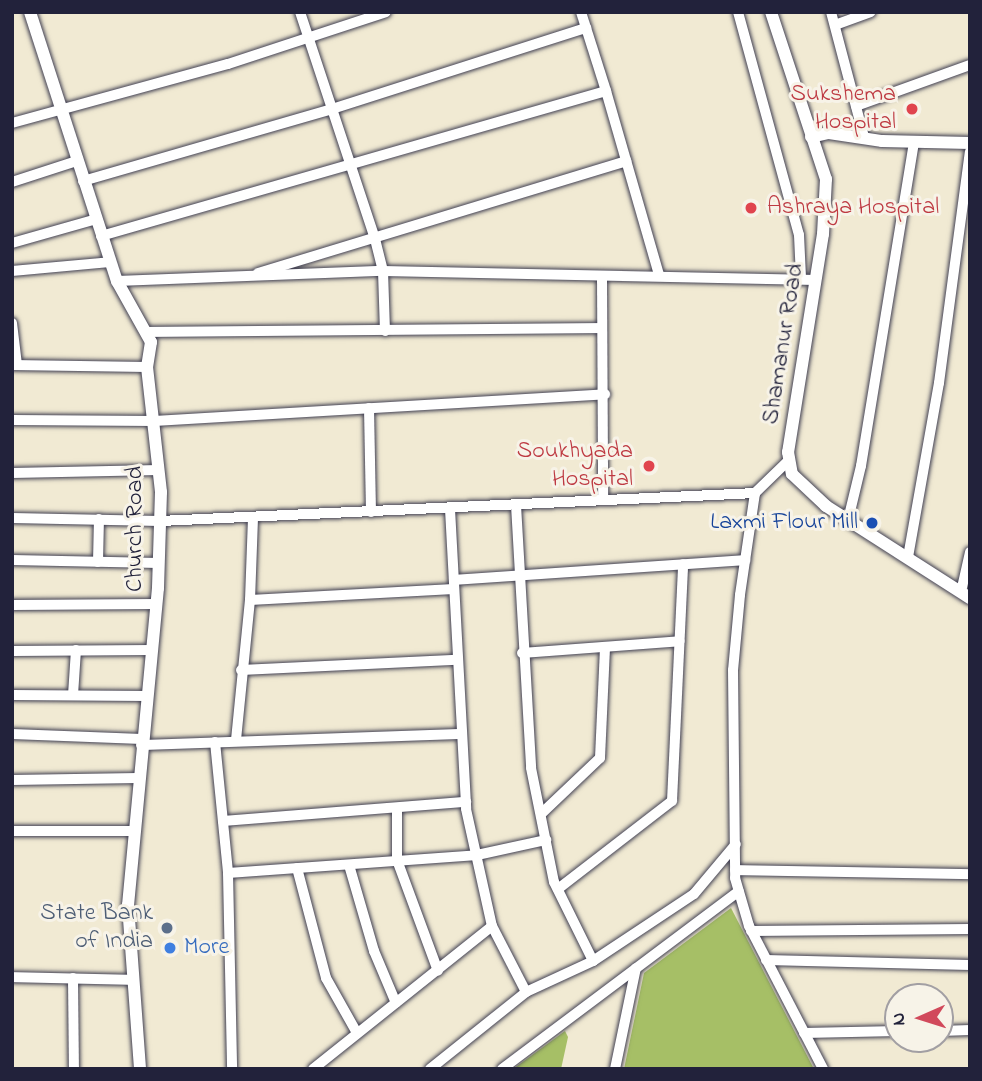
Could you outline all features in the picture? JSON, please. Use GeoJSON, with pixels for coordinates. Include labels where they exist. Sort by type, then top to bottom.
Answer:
{"type":"FeatureCollection","features":[{"type":"Feature","properties":{"kind":"main road"},"geometry":{"type":"LineString","coordinates":[[30,12],[110,262],[117,281],[147,332]]}},
{"type":"Feature","properties":{"kind":"main road","name":"Shamanur Road"},"geometry":{"type":"LineString","coordinates":[[771,12],[826,179],[816,280],[790,459],[792,474],[805,490],[965,595]]}},
{"type":"Feature","properties":{"kind":"main road"},"geometry":{"type":"LineString","coordinates":[[811,137],[829,132],[914,142],[970,143]]}},
{"type":"Feature","properties":{"kind":"main road","name":"Church Road"},"geometry":{"type":"LineString","coordinates":[[140,1069],[128,905],[132,831],[156,604],[160,521],[155,421],[147,367],[151,342],[147,332]]}},
{"type":"Feature","properties":{"kind":"street"},"geometry":{"type":"LineString","coordinates":[[300,12],[375,239],[383,271],[385,331]]}},
{"type":"Feature","properties":{"kind":"street"},"geometry":{"type":"LineString","coordinates":[[12,123],[61,107],[185,76],[386,12]]}},
{"type":"Feature","properties":{"kind":"street"},"geometry":{"type":"LineString","coordinates":[[581,12],[659,275]]}},
{"type":"Feature","properties":{"kind":"street"},"geometry":{"type":"LineString","coordinates":[[738,12],[799,235],[801,278]]}},
{"type":"Feature","properties":{"kind":"street"},"geometry":{"type":"LineString","coordinates":[[831,12],[863,137]]}},
{"type":"Feature","properties":{"kind":"street"},"geometry":{"type":"LineString","coordinates":[[835,25],[872,12]]}},
{"type":"Feature","properties":{"kind":"street"},"geometry":{"type":"LineString","coordinates":[[83,181],[332,109],[586,28]]}},
{"type":"Feature","properties":{"kind":"street"},"geometry":{"type":"LineString","coordinates":[[856,106],[970,65]]}},
{"type":"Feature","properties":{"kind":"street"},"geometry":{"type":"LineString","coordinates":[[101,236],[606,91]]}},
{"type":"Feature","properties":{"kind":"street"},"geometry":{"type":"LineString","coordinates":[[848,520],[866,440],[914,142]]}},
{"type":"Feature","properties":{"kind":"street"},"geometry":{"type":"LineString","coordinates":[[908,557],[939,383],[970,152]]}},
{"type":"Feature","properties":{"kind":"street"},"geometry":{"type":"LineString","coordinates":[[243,277],[626,161]]}},
{"type":"Feature","properties":{"kind":"street"},"geometry":{"type":"LineString","coordinates":[[12,182],[78,162]]}},
{"type":"Feature","properties":{"kind":"street"},"geometry":{"type":"LineString","coordinates":[[12,243],[97,219]]}},
{"type":"Feature","properties":{"kind":"street"},"geometry":{"type":"LineString","coordinates":[[12,271],[110,262]]}},
{"type":"Feature","properties":{"kind":"street"},"geometry":{"type":"LineString","coordinates":[[117,281],[383,271],[816,280]]}},
{"type":"Feature","properties":{"kind":"street"},"geometry":{"type":"LineString","coordinates":[[602,277],[601,328],[605,394],[603,499]]}},
{"type":"Feature","properties":{"kind":"street"},"geometry":{"type":"LineString","coordinates":[[12,323],[15,365],[147,367]]}},
{"type":"Feature","properties":{"kind":"street"},"geometry":{"type":"LineString","coordinates":[[147,332],[601,328]]}},
{"type":"Feature","properties":{"kind":"street"},"geometry":{"type":"LineString","coordinates":[[12,420],[155,421],[605,394]]}},
{"type":"Feature","properties":{"kind":"street"},"geometry":{"type":"LineString","coordinates":[[369,408],[371,512]]}},
{"type":"Feature","properties":{"kind":"street"},"geometry":{"type":"LineString","coordinates":[[790,459],[755,493],[745,560],[733,670],[735,870],[751,931],[823,1069]]}},
{"type":"Feature","properties":{"kind":"street"},"geometry":{"type":"LineString","coordinates":[[12,473],[159,470]]}},
{"type":"Feature","properties":{"kind":"street"},"geometry":{"type":"LineString","coordinates":[[12,518],[160,521],[755,493]]}},
{"type":"Feature","properties":{"kind":"street"},"geometry":{"type":"LineString","coordinates":[[516,505],[522,653],[531,768],[558,889],[593,961]]}},
{"type":"Feature","properties":{"kind":"street"},"geometry":{"type":"LineString","coordinates":[[450,509],[460,734],[466,802],[492,926],[526,992]]}},
{"type":"Feature","properties":{"kind":"street"},"geometry":{"type":"LineString","coordinates":[[236,740],[250,600],[253,517]]}},
{"type":"Feature","properties":{"kind":"street"},"geometry":{"type":"LineString","coordinates":[[98,562],[99,519]]}},
{"type":"Feature","properties":{"kind":"street"},"geometry":{"type":"LineString","coordinates":[[965,595],[970,552]]}},
{"type":"Feature","properties":{"kind":"street"},"geometry":{"type":"LineString","coordinates":[[12,560],[159,563]]}},
{"type":"Feature","properties":{"kind":"street"},"geometry":{"type":"LineString","coordinates":[[250,600],[454,584],[519,575],[745,560]]}},
{"type":"Feature","properties":{"kind":"street"},"geometry":{"type":"LineString","coordinates":[[558,889],[672,801],[683,564]]}},
{"type":"Feature","properties":{"kind":"street"},"geometry":{"type":"LineString","coordinates":[[12,605],[156,604]]}},
{"type":"Feature","properties":{"kind":"street"},"geometry":{"type":"LineString","coordinates":[[522,653],[680,641]]}},
{"type":"Feature","properties":{"kind":"street"},"geometry":{"type":"LineString","coordinates":[[542,813],[600,758],[605,648]]}},
{"type":"Feature","properties":{"kind":"street"},"geometry":{"type":"LineString","coordinates":[[73,695],[76,650]]}},
{"type":"Feature","properties":{"kind":"street"},"geometry":{"type":"LineString","coordinates":[[12,651],[152,650]]}},
{"type":"Feature","properties":{"kind":"street"},"geometry":{"type":"LineString","coordinates":[[241,670],[457,660]]}},
{"type":"Feature","properties":{"kind":"street"},"geometry":{"type":"LineString","coordinates":[[12,695],[147,696]]}},
{"type":"Feature","properties":{"kind":"street"},"geometry":{"type":"LineString","coordinates":[[12,734],[142,742],[215,742],[460,734]]}},
{"type":"Feature","properties":{"kind":"street"},"geometry":{"type":"LineString","coordinates":[[215,742],[228,873],[232,1069]]}},
{"type":"Feature","properties":{"kind":"street"},"geometry":{"type":"LineString","coordinates":[[12,780],[138,778]]}},
{"type":"Feature","properties":{"kind":"street"},"geometry":{"type":"LineString","coordinates":[[223,821],[466,802]]}},
{"type":"Feature","properties":{"kind":"street"},"geometry":{"type":"LineString","coordinates":[[397,808],[397,860],[438,971]]}},
{"type":"Feature","properties":{"kind":"street"},"geometry":{"type":"LineString","coordinates":[[12,831],[132,831]]}},
{"type":"Feature","properties":{"kind":"street"},"geometry":{"type":"LineString","coordinates":[[228,873],[477,855],[547,840]]}},
{"type":"Feature","properties":{"kind":"street"},"geometry":{"type":"LineString","coordinates":[[430,1069],[526,992],[593,961],[694,894],[736,844]]}},
{"type":"Feature","properties":{"kind":"street"},"geometry":{"type":"LineString","coordinates":[[349,865],[374,951],[396,1003]]}},
{"type":"Feature","properties":{"kind":"street"},"geometry":{"type":"LineString","coordinates":[[297,868],[326,978],[356,1033]]}},
{"type":"Feature","properties":{"kind":"street"},"geometry":{"type":"LineString","coordinates":[[735,870],[970,874]]}},
{"type":"Feature","properties":{"kind":"street"},"geometry":{"type":"LineString","coordinates":[[502,1069],[739,891]]}},
{"type":"Feature","properties":{"kind":"street"},"geometry":{"type":"LineString","coordinates":[[313,1069],[492,926]]}},
{"type":"Feature","properties":{"kind":"street"},"geometry":{"type":"LineString","coordinates":[[751,931],[970,929]]}},
{"type":"Feature","properties":{"kind":"street"},"geometry":{"type":"LineString","coordinates":[[766,960],[970,965]]}},
{"type":"Feature","properties":{"kind":"street"},"geometry":{"type":"LineString","coordinates":[[615,1069],[636,968]]}},
{"type":"Feature","properties":{"kind":"street"},"geometry":{"type":"LineString","coordinates":[[12,977],[134,980]]}},
{"type":"Feature","properties":{"kind":"street"},"geometry":{"type":"LineString","coordinates":[[72,978],[74,1069]]}},
{"type":"Feature","properties":{"kind":"street"},"geometry":{"type":"LineString","coordinates":[[804,1033],[884,1031]]}},
{"type":"Feature","properties":{"kind":"green space"},"geometry":{"type":"Polygon","coordinates":[[[731,908],[814,1069],[624,1069],[644,973],[731,908]]]}},
{"type":"Feature","properties":{"kind":"green space"},"geometry":{"type":"Polygon","coordinates":[[[565,1031],[568,1037],[561,1069],[513,1069],[565,1031]]]}},
{"type":"Feature","properties":{"kind":"place","name":"Sukshema Hospital"},"geometry":{"type":"Point","coordinates":[912,109]}},
{"type":"Feature","properties":{"kind":"place","name":"Ashraya Hospital"},"geometry":{"type":"Point","coordinates":[751,208]}},
{"type":"Feature","properties":{"kind":"place","name":"Soukhyada Hospital"},"geometry":{"type":"Point","coordinates":[649,466]}},
{"type":"Feature","properties":{"kind":"place","name":"Laxmi Flour Mill"},"geometry":{"type":"Point","coordinates":[872,523]}},
{"type":"Feature","properties":{"kind":"place","name":"State Bank of India"},"geometry":{"type":"Point","coordinates":[167,928]}},
{"type":"Feature","properties":{"kind":"place","name":"More"},"geometry":{"type":"Point","coordinates":[170,948]}}]}
